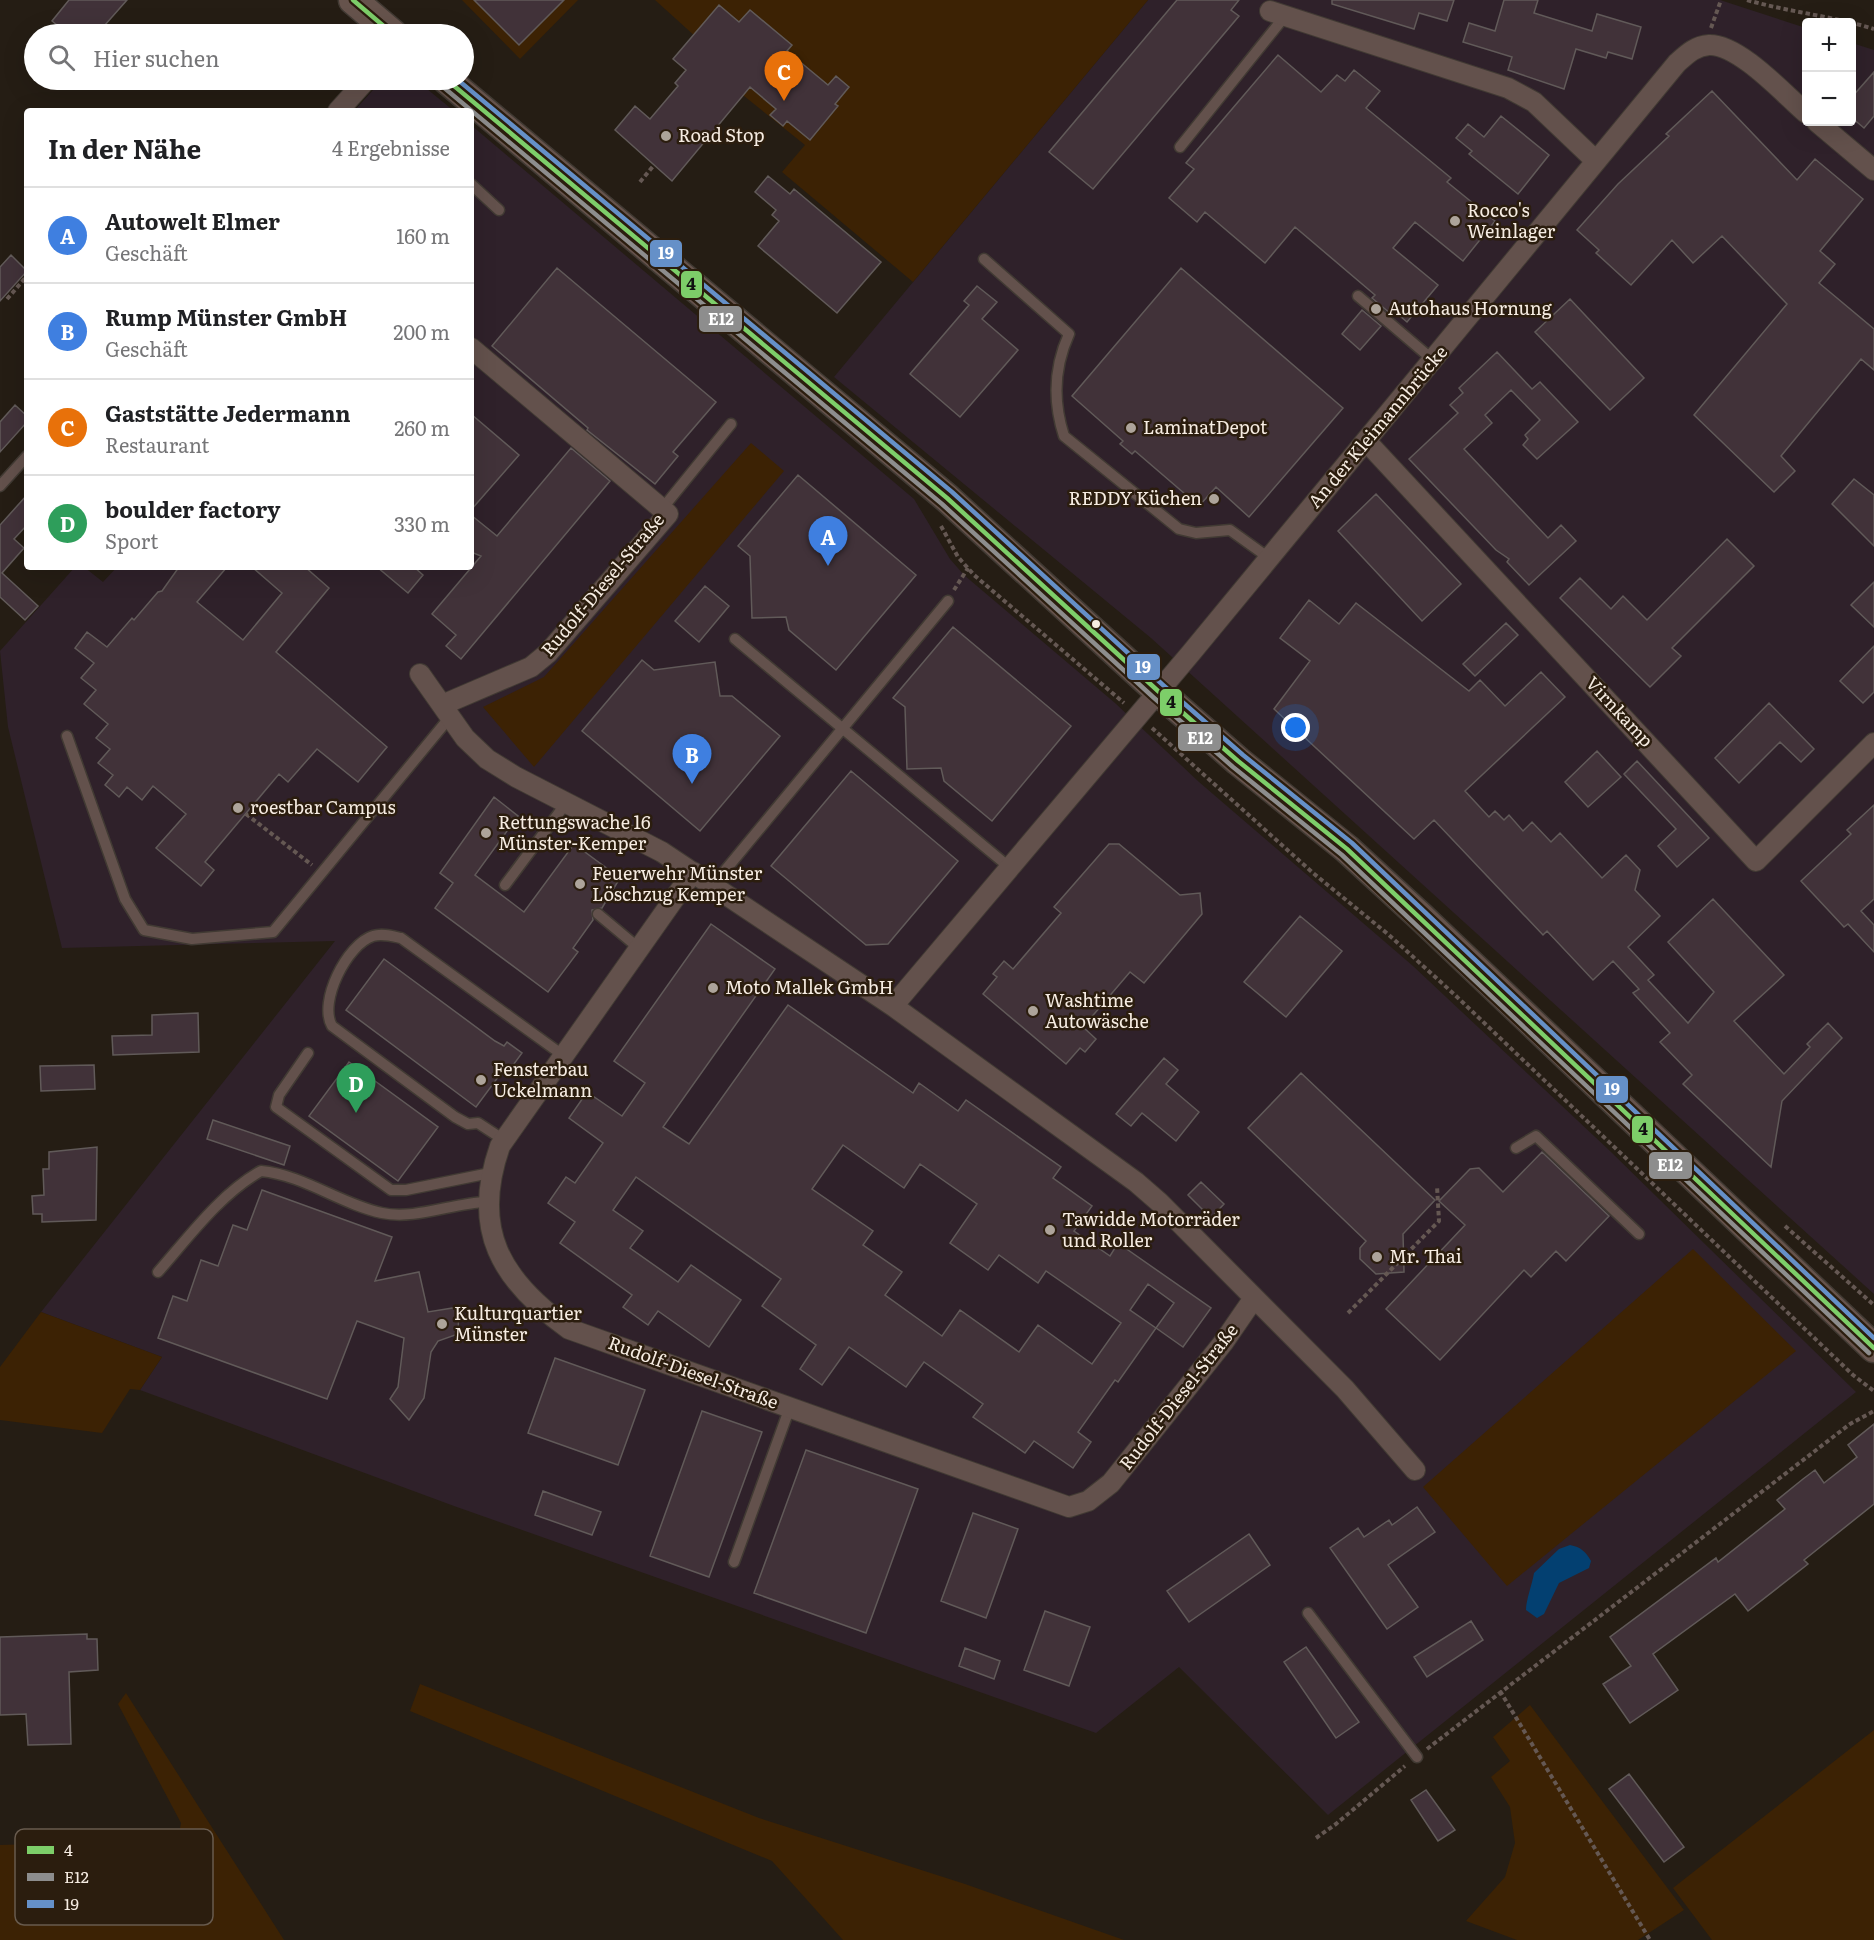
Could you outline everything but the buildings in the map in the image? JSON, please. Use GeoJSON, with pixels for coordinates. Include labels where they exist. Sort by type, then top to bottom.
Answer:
{"type":"FeatureCollection","features":[{"type":"Feature","properties":{"kind":"main road"},"geometry":{"type":"LineString","coordinates":[[353,0],[381,24]]}},
{"type":"Feature","properties":{"kind":"main road"},"geometry":{"type":"LineString","coordinates":[[459,90],[947,498],[1158,691],[1238,761],[1347,849],[1874,1348]]}},
{"type":"Feature","properties":{"kind":"street"},"geometry":{"type":"LineString","coordinates":[[1278,14],[1508,88],[1534,102],[1596,161]]}},
{"type":"Feature","properties":{"kind":"street","name":"An der Kleimannbrücke"},"geometry":{"type":"LineString","coordinates":[[1158,691],[1367,442],[1677,63],[1694,49],[1709,45],[1724,47],[1739,56],[1802,110]]}},
{"type":"Feature","properties":{"kind":"street"},"geometry":{"type":"LineString","coordinates":[[341,108],[357,90]]}},
{"type":"Feature","properties":{"kind":"street"},"geometry":{"type":"LineString","coordinates":[[1822,126],[1874,170]]}},
{"type":"Feature","properties":{"kind":"street","name":"Rudolf-Diesel-Straße"},"geometry":{"type":"LineString","coordinates":[[446,711],[531,667],[548,653],[668,514],[474,351]]}},
{"type":"Feature","properties":{"kind":"street","name":"Virnkamp"},"geometry":{"type":"LineString","coordinates":[[1367,442],[1756,861],[1873,747]]}},
{"type":"Feature","properties":{"kind":"street"},"geometry":{"type":"LineString","coordinates":[[420,674],[465,738],[487,759],[516,777],[662,852],[713,885],[893,1006],[1136,1182],[1160,1202],[1345,1389],[1416,1470]]}},
{"type":"Feature","properties":{"kind":"street"},"geometry":{"type":"LineString","coordinates":[[893,1006],[1158,691]]}},
{"type":"Feature","properties":{"kind":"street","name":"Rudolf-Diesel-Straße"},"geometry":{"type":"LineString","coordinates":[[693,872],[504,1140],[490,1173],[486,1202],[495,1248],[507,1269],[542,1310],[569,1329],[1069,1506],[1088,1501],[1111,1483],[1222,1343],[1254,1298]]}},
{"type":"Feature","properties":{"kind":"lane"},"geometry":{"type":"LineString","coordinates":[[1180,147],[1278,14]]}},
{"type":"Feature","properties":{"kind":"lane"},"geometry":{"type":"LineString","coordinates":[[474,187],[499,210]]}},
{"type":"Feature","properties":{"kind":"lane"},"geometry":{"type":"LineString","coordinates":[[984,259],[1069,334],[1056,374],[1058,416],[1064,436],[1179,529],[1196,533],[1230,530],[1269,558]]}},
{"type":"Feature","properties":{"kind":"lane"},"geometry":{"type":"LineString","coordinates":[[1358,296],[1433,360]]}},
{"type":"Feature","properties":{"kind":"lane"},"geometry":{"type":"LineString","coordinates":[[662,509],[731,424]]}},
{"type":"Feature","properties":{"kind":"lane"},"geometry":{"type":"LineString","coordinates":[[0,486],[24,459]]}},
{"type":"Feature","properties":{"kind":"lane"},"geometry":{"type":"LineString","coordinates":[[713,885],[841,727],[948,601]]}},
{"type":"Feature","properties":{"kind":"lane"},"geometry":{"type":"LineString","coordinates":[[735,639],[1009,867]]}},
{"type":"Feature","properties":{"kind":"lane"},"geometry":{"type":"LineString","coordinates":[[67,736],[125,899],[144,930],[192,939],[273,932],[322,873],[446,711]]}},
{"type":"Feature","properties":{"kind":"lane"},"geometry":{"type":"LineString","coordinates":[[505,885],[567,802]]}},
{"type":"Feature","properties":{"kind":"lane"},"geometry":{"type":"LineString","coordinates":[[598,914],[640,950]]}},
{"type":"Feature","properties":{"kind":"lane"},"geometry":{"type":"LineString","coordinates":[[504,1140],[478,1124],[468,1124],[455,1117],[332,1026],[327,1018],[329,1000],[344,964],[372,936],[386,935],[401,938],[564,1056]]}},
{"type":"Feature","properties":{"kind":"lane"},"geometry":{"type":"LineString","coordinates":[[308,1053],[279,1095],[276,1107],[391,1190],[406,1190],[490,1173]]}},
{"type":"Feature","properties":{"kind":"lane"},"geometry":{"type":"LineString","coordinates":[[1516,1148],[1536,1136],[1639,1234]]}},
{"type":"Feature","properties":{"kind":"lane"},"geometry":{"type":"LineString","coordinates":[[158,1272],[209,1215],[249,1178],[261,1171],[275,1173],[381,1213],[414,1213],[462,1203],[486,1202]]}},
{"type":"Feature","properties":{"kind":"lane"},"geometry":{"type":"LineString","coordinates":[[734,1562],[790,1407]]}},
{"type":"Feature","properties":{"kind":"lane"},"geometry":{"type":"LineString","coordinates":[[1308,1613],[1417,1757]]}},
{"type":"Feature","properties":{"kind":"path"},"geometry":{"type":"LineString","coordinates":[[1716,14],[1721,0]]}},
{"type":"Feature","properties":{"kind":"path"},"geometry":{"type":"LineString","coordinates":[[1747,0],[1786,11],[1846,20],[1874,29]]}},
{"type":"Feature","properties":{"kind":"path"},"geometry":{"type":"LineString","coordinates":[[640,182],[654,165]]}},
{"type":"Feature","properties":{"kind":"path"},"geometry":{"type":"LineString","coordinates":[[7,299],[24,279]]}},
{"type":"Feature","properties":{"kind":"path"},"geometry":{"type":"LineString","coordinates":[[938,521],[958,557],[968,568],[1137,714],[1313,873],[1389,935],[1455,995],[1853,1376],[1874,1391]]}},
{"type":"Feature","properties":{"kind":"path"},"geometry":{"type":"LineString","coordinates":[[948,601],[968,568]]}},
{"type":"Feature","properties":{"kind":"path"},"geometry":{"type":"LineString","coordinates":[[246,814],[322,873]]}},
{"type":"Feature","properties":{"kind":"path"},"geometry":{"type":"LineString","coordinates":[[1348,1313],[1439,1221],[1437,1186]]}},
{"type":"Feature","properties":{"kind":"path"},"geometry":{"type":"LineString","coordinates":[[1316,1838],[1500,1691],[1850,1424],[1874,1411]]}},
{"type":"Feature","properties":{"kind":"path"},"geometry":{"type":"LineString","coordinates":[[1500,1691],[1650,1940]]}},
{"type":"Feature","properties":{"kind":"shaded area"},"geometry":{"type":"Polygon","coordinates":[[[462,0],[578,0],[520,59],[462,0]]]}},
{"type":"Feature","properties":{"kind":"shaded area"},"geometry":{"type":"Polygon","coordinates":[[[655,0],[1148,0],[913,282],[782,172],[805,145],[714,72],[707,47],[655,0]]]}},
{"type":"Feature","properties":{"kind":"shaded area"},"geometry":{"type":"Polygon","coordinates":[[[1148,0],[1720,0],[1802,27],[1802,126],[1856,126],[1856,44],[1874,50],[1874,1294],[1151,638],[834,377],[1148,0]]]}},
{"type":"Feature","properties":{"kind":"shaded area"},"geometry":{"type":"Polygon","coordinates":[[[373,90],[428,90],[450,108],[357,108],[373,90]]]}},
{"type":"Feature","properties":{"kind":"shaded area"},"geometry":{"type":"Polygon","coordinates":[[[474,128],[914,499],[950,559],[964,575],[1115,703],[1199,782],[1413,966],[1610,1151],[1856,1392],[1328,1815],[1179,1667],[1096,1733],[454,1506],[140,1390],[162,1357],[41,1312],[335,941],[62,948],[8,727],[0,651],[72,570],[88,570],[103,582],[114,570],[474,570],[474,128]]]}},
{"type":"Feature","properties":{"kind":"shaded area"},"geometry":{"type":"Polygon","coordinates":[[[751,443],[784,471],[534,767],[483,707],[544,677],[751,443]]]}},
{"type":"Feature","properties":{"kind":"shaded area"},"geometry":{"type":"Polygon","coordinates":[[[1693,1249],[1796,1351],[1507,1586],[1423,1487],[1693,1249]]]}},
{"type":"Feature","properties":{"kind":"shaded area"},"geometry":{"type":"Polygon","coordinates":[[[41,1312],[162,1357],[140,1390],[130,1389],[102,1433],[0,1420],[0,1367],[41,1312]]]}},
{"type":"Feature","properties":{"kind":"shaded area"},"geometry":{"type":"Polygon","coordinates":[[[420,1684],[759,1818],[965,1884],[1124,1940],[843,1940],[772,1861],[410,1711],[420,1684]]]}},
{"type":"Feature","properties":{"kind":"shaded area"},"geometry":{"type":"Polygon","coordinates":[[[126,1693],[213,1829],[180,1829],[181,1823],[118,1704],[126,1693]]]}},
{"type":"Feature","properties":{"kind":"shaded area"},"geometry":{"type":"Polygon","coordinates":[[[1530,1705],[1684,1910],[1638,1940],[1517,1940],[1466,1921],[1505,1877],[1515,1843],[1510,1807],[1491,1777],[1510,1761],[1493,1737],[1530,1705]]]}},
{"type":"Feature","properties":{"kind":"shaded area"},"geometry":{"type":"Polygon","coordinates":[[[1874,1730],[1874,1940],[1712,1940],[1673,1888],[1874,1730]]]}},
{"type":"Feature","properties":{"kind":"shaded area"},"geometry":{"type":"Polygon","coordinates":[[[213,1829],[284,1940],[0,1940],[0,1845],[15,1845],[15,1925],[213,1925],[213,1829]]]}},
{"type":"Feature","properties":{"kind":"water"},"geometry":{"type":"Polygon","coordinates":[[[1570,1545],[1587,1555],[1591,1561],[1589,1568],[1559,1583],[1544,1614],[1537,1618],[1526,1610],[1534,1573],[1559,1549],[1570,1545]]]}},
{"type":"Feature","properties":{"kind":"transit line","name":"4"},"geometry":{"type":"LineString","coordinates":[[353,0],[381,24]]}},
{"type":"Feature","properties":{"kind":"transit line","name":"E12"},"geometry":{"type":"LineString","coordinates":[[447,90],[468,108]]}},
{"type":"Feature","properties":{"kind":"transit line","name":"4"},"geometry":{"type":"LineString","coordinates":[[459,90],[947,498],[1158,691],[1238,761],[1347,849],[1874,1348]]}},
{"type":"Feature","properties":{"kind":"transit line","name":"19"},"geometry":{"type":"LineString","coordinates":[[470,90],[952,492],[1163,685],[1243,755],[1352,843],[1874,1338]]}},
{"type":"Feature","properties":{"kind":"transit line","name":"E12"},"geometry":{"type":"LineString","coordinates":[[474,113],[942,504],[1153,697],[1233,767],[1342,855],[1869,1353]]}},
{"type":"Feature","properties":{"kind":"place","name":"Gaststätte Jedermann"},"geometry":{"type":"Point","coordinates":[784,101]}},
{"type":"Feature","properties":{"kind":"place","name":"Road Stop"},"geometry":{"type":"Point","coordinates":[666,136]}},
{"type":"Feature","properties":{"kind":"place","name":"Rocco's Weinlager"},"geometry":{"type":"Point","coordinates":[1455,221]}},
{"type":"Feature","properties":{"kind":"place","name":"Autohaus Hornung"},"geometry":{"type":"Point","coordinates":[1376,309]}},
{"type":"Feature","properties":{"kind":"place","name":"LaminatDepot"},"geometry":{"type":"Point","coordinates":[1131,428]}},
{"type":"Feature","properties":{"kind":"place","name":"REDDY Küchen"},"geometry":{"type":"Point","coordinates":[1214,499]}},
{"type":"Feature","properties":{"kind":"place","name":"Autowelt Elmer"},"geometry":{"type":"Point","coordinates":[828,566]}},
{"type":"Feature","properties":{"kind":"place","name":"Rump Münster GmbH"},"geometry":{"type":"Point","coordinates":[692,784]}},
{"type":"Feature","properties":{"kind":"place","name":"roestbar Campus"},"geometry":{"type":"Point","coordinates":[238,808]}},
{"type":"Feature","properties":{"kind":"place","name":"Rettungswache 16 Münster-Kemper"},"geometry":{"type":"Point","coordinates":[486,833]}},
{"type":"Feature","properties":{"kind":"place","name":"Feuerwehr Münster Löschzug Kemper"},"geometry":{"type":"Point","coordinates":[580,884]}},
{"type":"Feature","properties":{"kind":"place","name":"Moto Mallek GmbH"},"geometry":{"type":"Point","coordinates":[713,988]}},
{"type":"Feature","properties":{"kind":"place","name":"Washtime Autowäsche"},"geometry":{"type":"Point","coordinates":[1033,1011]}},
{"type":"Feature","properties":{"kind":"place","name":"Fensterbau Uckelmann"},"geometry":{"type":"Point","coordinates":[481,1080]}},
{"type":"Feature","properties":{"kind":"place","name":"boulder factory"},"geometry":{"type":"Point","coordinates":[356,1113]}},
{"type":"Feature","properties":{"kind":"place","name":"Tawidde Motorräder und Roller"},"geometry":{"type":"Point","coordinates":[1050,1230]}},
{"type":"Feature","properties":{"kind":"place","name":"Mr. Thai"},"geometry":{"type":"Point","coordinates":[1377,1257]}},
{"type":"Feature","properties":{"kind":"place","name":"Kulturquartier Münster"},"geometry":{"type":"Point","coordinates":[442,1324]}}]}
